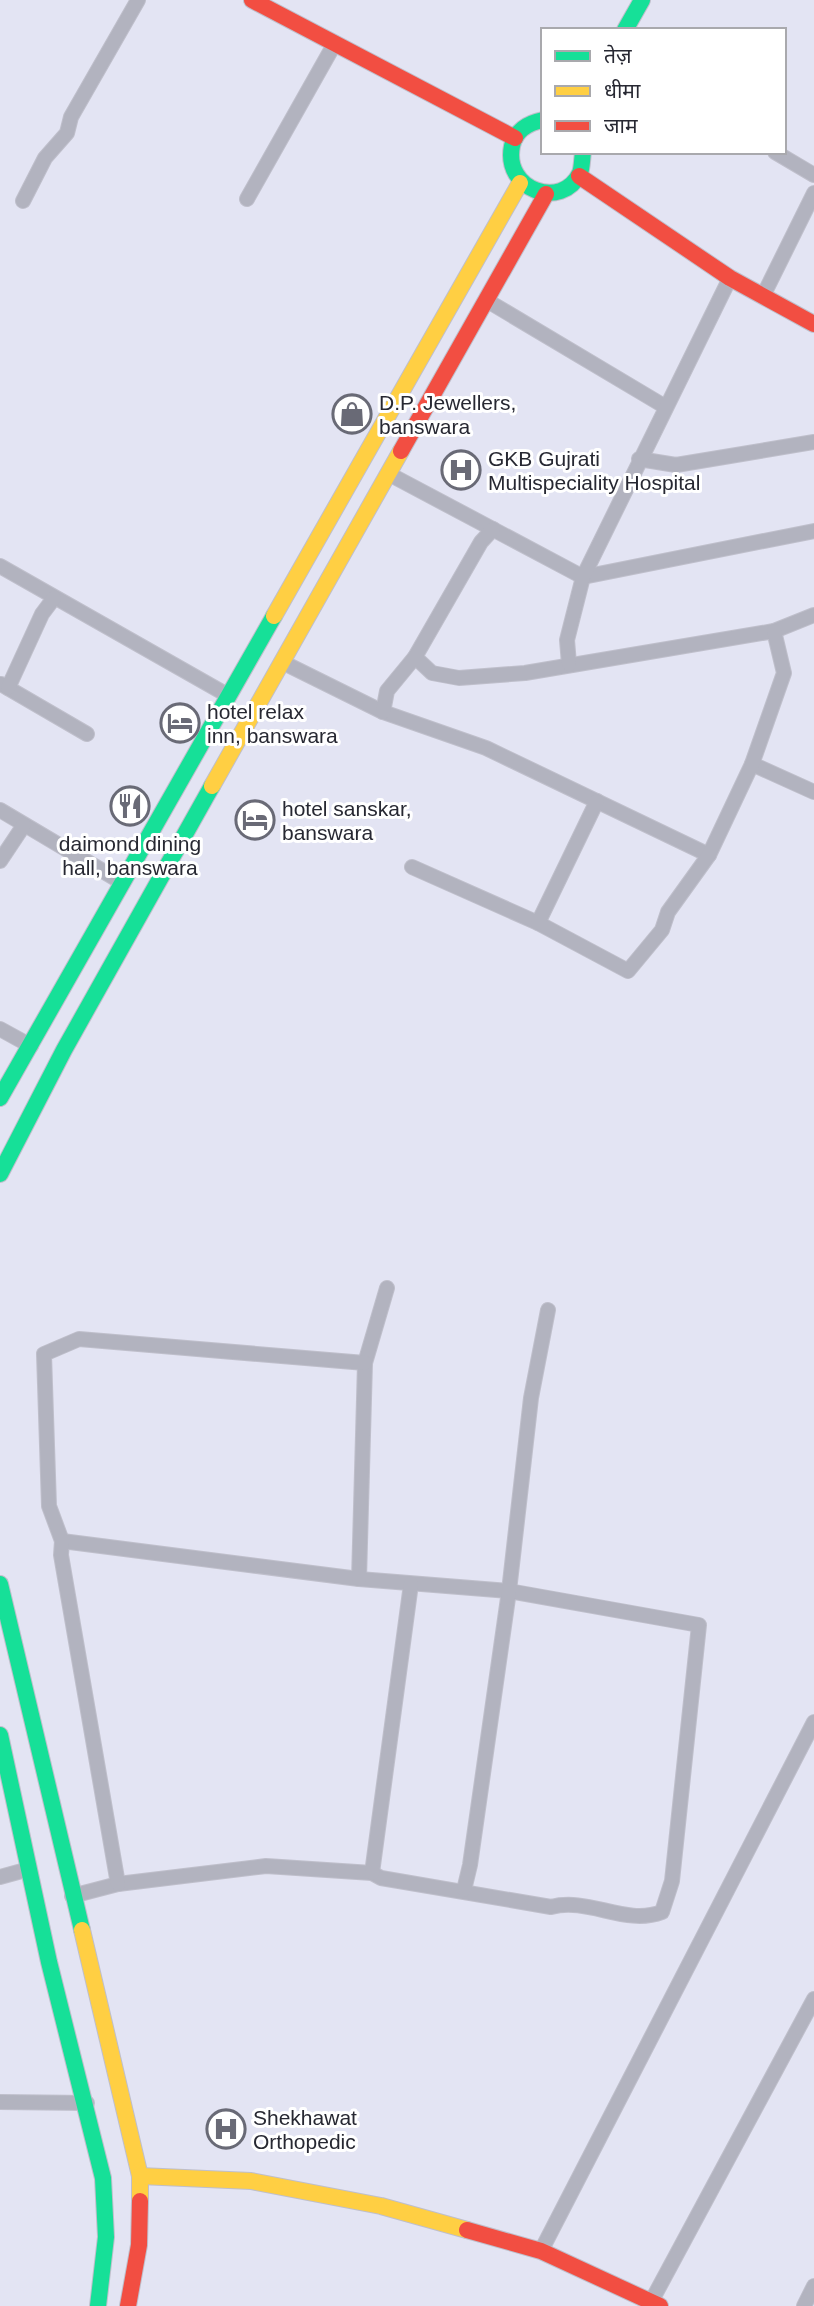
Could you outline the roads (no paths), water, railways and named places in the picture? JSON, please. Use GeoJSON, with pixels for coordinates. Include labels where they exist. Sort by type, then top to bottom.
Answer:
{"type":"FeatureCollection","features":[{"type":"Feature","properties":{"kind":"main road"},"geometry":{"type":"LineString","coordinates":[[252,0],[515,138]]}},
{"type":"Feature","properties":{"kind":"main road"},"geometry":{"type":"LineString","coordinates":[[626,28],[642,0]]}},
{"type":"Feature","properties":{"kind":"main road"},"geometry":{"type":"LineString","coordinates":[[541,121],[529,124],[515,138],[511,166],[520,183],[546,194],[565,189],[579,176],[583,154]]}},
{"type":"Feature","properties":{"kind":"main road"},"geometry":{"type":"LineString","coordinates":[[579,176],[730,278],[814,324]]}},
{"type":"Feature","properties":{"kind":"main road"},"geometry":{"type":"LineString","coordinates":[[0,1098],[520,183]]}},
{"type":"Feature","properties":{"kind":"main road"},"geometry":{"type":"LineString","coordinates":[[0,1174],[52,1073],[546,194]]}},
{"type":"Feature","properties":{"kind":"main road"},"geometry":{"type":"LineString","coordinates":[[0,1584],[140,2176],[139,2245],[128,2306]]}},
{"type":"Feature","properties":{"kind":"main road"},"geometry":{"type":"LineString","coordinates":[[0,1735],[103,2178],[106,2237],[98,2306]]}},
{"type":"Feature","properties":{"kind":"main road"},"geometry":{"type":"LineString","coordinates":[[140,2176],[251,2181],[382,2206],[541,2251],[655,2304]]}},
{"type":"Feature","properties":{"kind":"street"},"geometry":{"type":"LineString","coordinates":[[23,201],[45,159],[67,133],[71,117],[138,0]]}},
{"type":"Feature","properties":{"kind":"street"},"geometry":{"type":"LineString","coordinates":[[247,199],[335,43]]}},
{"type":"Feature","properties":{"kind":"street"},"geometry":{"type":"LineString","coordinates":[[778,154],[814,175]]}},
{"type":"Feature","properties":{"kind":"street"},"geometry":{"type":"LineString","coordinates":[[763,296],[814,193]]}},
{"type":"Feature","properties":{"kind":"street"},"geometry":{"type":"LineString","coordinates":[[569,664],[567,640],[583,577],[664,407],[730,278]]}},
{"type":"Feature","properties":{"kind":"street"},"geometry":{"type":"LineString","coordinates":[[485,300],[664,407]]}},
{"type":"Feature","properties":{"kind":"street"},"geometry":{"type":"LineString","coordinates":[[639,459],[676,465],[814,442]]}},
{"type":"Feature","properties":{"kind":"street"},"geometry":{"type":"LineString","coordinates":[[389,474],[583,577],[814,531]]}},
{"type":"Feature","properties":{"kind":"street"},"geometry":{"type":"LineString","coordinates":[[383,712],[387,691],[415,657],[481,542],[493,529]]}},
{"type":"Feature","properties":{"kind":"street"},"geometry":{"type":"LineString","coordinates":[[0,566],[229,696]]}},
{"type":"Feature","properties":{"kind":"street"},"geometry":{"type":"LineString","coordinates":[[54,598],[42,614],[4,686],[86,734]]}},
{"type":"Feature","properties":{"kind":"street"},"geometry":{"type":"LineString","coordinates":[[415,657],[432,674],[459,678],[525,673],[774,631],[814,615]]}},
{"type":"Feature","properties":{"kind":"street"},"geometry":{"type":"LineString","coordinates":[[412,867],[538,923],[628,971],[662,930],[668,912],[709,855],[752,764],[784,673],[774,631]]}},
{"type":"Feature","properties":{"kind":"street"},"geometry":{"type":"LineString","coordinates":[[282,662],[383,712],[485,748],[709,855]]}},
{"type":"Feature","properties":{"kind":"street"},"geometry":{"type":"LineString","coordinates":[[752,764],[814,792]]}},
{"type":"Feature","properties":{"kind":"street"},"geometry":{"type":"LineString","coordinates":[[538,923],[597,801]]}},
{"type":"Feature","properties":{"kind":"street"},"geometry":{"type":"LineString","coordinates":[[0,810],[123,883]]}},
{"type":"Feature","properties":{"kind":"street"},"geometry":{"type":"LineString","coordinates":[[0,861],[24,825]]}},
{"type":"Feature","properties":{"kind":"street"},"geometry":{"type":"LineString","coordinates":[[0,1029],[31,1046]]}},
{"type":"Feature","properties":{"kind":"street"},"geometry":{"type":"LineString","coordinates":[[359,1579],[365,1363],[387,1288]]}},
{"type":"Feature","properties":{"kind":"street"},"geometry":{"type":"LineString","coordinates":[[464,1890],[470,1865],[509,1591],[531,1398],[548,1310]]}},
{"type":"Feature","properties":{"kind":"street"},"geometry":{"type":"LineString","coordinates":[[118,1884],[61,1555],[62,1541],[49,1506],[44,1354],[79,1339],[365,1363]]}},
{"type":"Feature","properties":{"kind":"street"},"geometry":{"type":"LineString","coordinates":[[62,1541],[359,1579],[509,1591],[699,1625],[672,1881],[662,1912],[646,1918],[565,1903],[551,1907],[464,1890],[381,1878],[372,1872],[266,1866],[118,1884],[72,1896]]}},
{"type":"Feature","properties":{"kind":"street"},"geometry":{"type":"LineString","coordinates":[[372,1872],[411,1584]]}},
{"type":"Feature","properties":{"kind":"street"},"geometry":{"type":"LineString","coordinates":[[541,2251],[814,1722]]}},
{"type":"Feature","properties":{"kind":"street"},"geometry":{"type":"LineString","coordinates":[[0,1877],[29,1869]]}},
{"type":"Feature","properties":{"kind":"street"},"geometry":{"type":"LineString","coordinates":[[655,2304],[814,1999]]}},
{"type":"Feature","properties":{"kind":"street"},"geometry":{"type":"LineString","coordinates":[[0,2102],[87,2104]]}},
{"type":"Feature","properties":{"kind":"street"},"geometry":{"type":"LineString","coordinates":[[804,2306],[814,2286]]}},
{"type":"Feature","properties":{"kind":"place","name":"D.P. Jewellers, banswara"},"geometry":{"type":"Point","coordinates":[352,414]}},
{"type":"Feature","properties":{"kind":"place","name":"GKB Gujrati Multispeciality Hospital"},"geometry":{"type":"Point","coordinates":[461,470]}},
{"type":"Feature","properties":{"kind":"place","name":"hotel relax inn, banswara"},"geometry":{"type":"Point","coordinates":[180,723]}},
{"type":"Feature","properties":{"kind":"place","name":"daimond dining hall, banswara"},"geometry":{"type":"Point","coordinates":[130,806]}},
{"type":"Feature","properties":{"kind":"place","name":"hotel sanskar, banswara"},"geometry":{"type":"Point","coordinates":[255,820]}},
{"type":"Feature","properties":{"kind":"place","name":"Shekhawat Orthopedic"},"geometry":{"type":"Point","coordinates":[226,2129]}}]}
